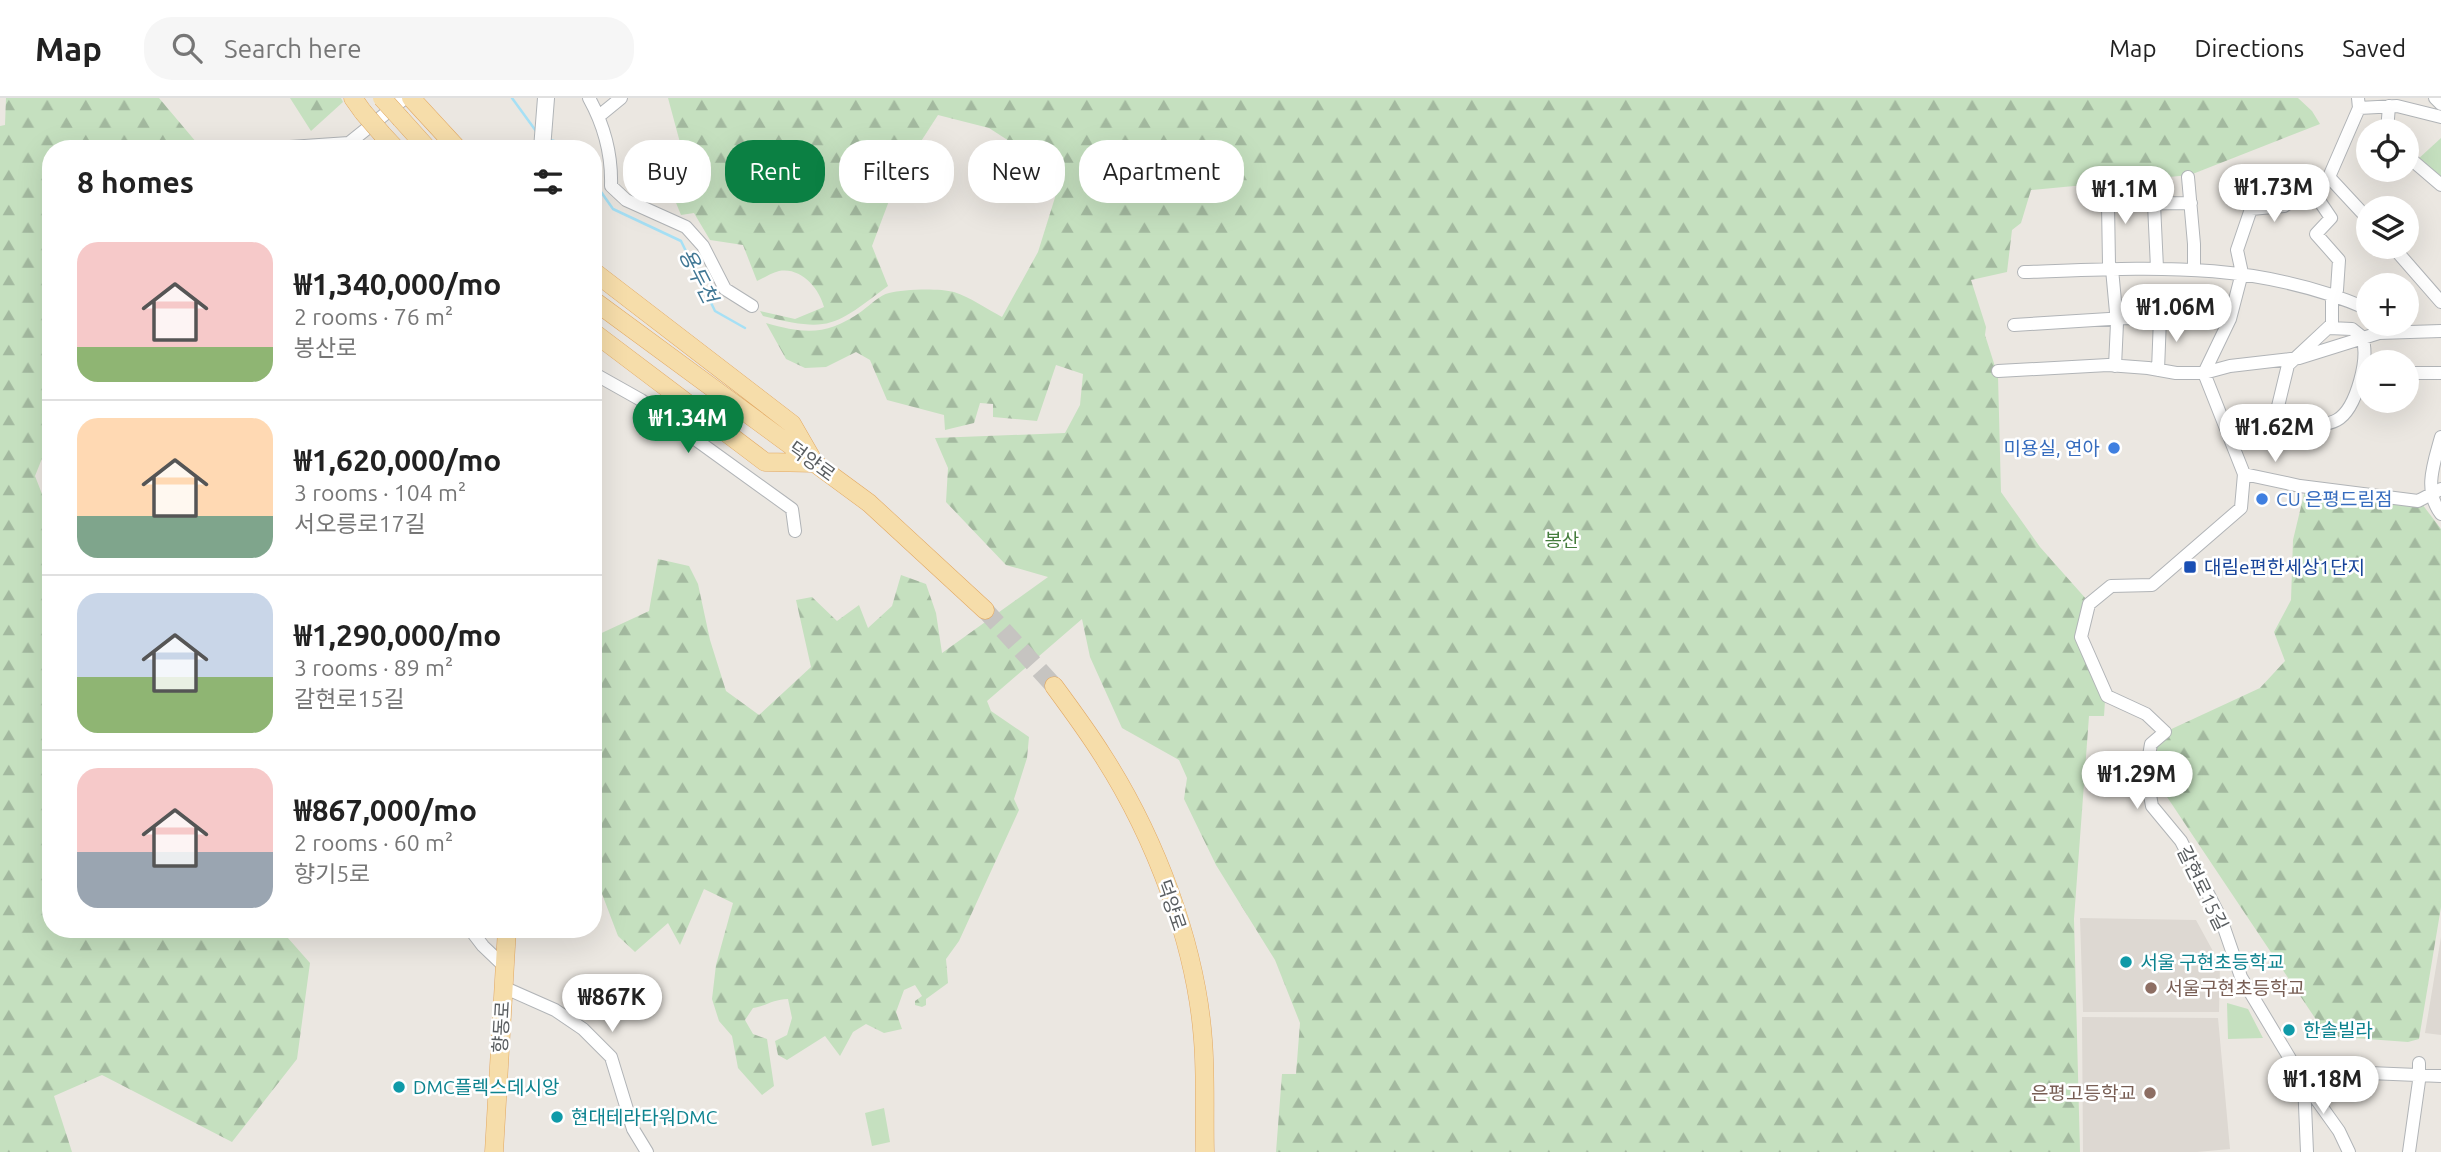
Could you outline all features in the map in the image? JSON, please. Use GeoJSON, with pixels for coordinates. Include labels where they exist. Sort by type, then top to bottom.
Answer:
{"type":"FeatureCollection","features":[{"type":"Feature","properties":{"kind":"main road"},"geometry":{"type":"LineString","coordinates":[[382,98],[420,140]]}},
{"type":"Feature","properties":{"kind":"main road"},"geometry":{"type":"LineString","coordinates":[[543,140],[546,98]]}},
{"type":"Feature","properties":{"kind":"main road"},"geometry":{"type":"LineString","coordinates":[[410,100],[449,140]]}},
{"type":"Feature","properties":{"kind":"main road"},"geometry":{"type":"LineString","coordinates":[[358,105],[388,140]]}},
{"type":"Feature","properties":{"kind":"main road"},"geometry":{"type":"LineString","coordinates":[[602,278],[792,424],[815,463]]}},
{"type":"Feature","properties":{"kind":"main road","name":"덕양로"},"geometry":{"type":"LineString","coordinates":[[602,307],[869,503],[985,610]]}},
{"type":"Feature","properties":{"kind":"main road"},"geometry":{"type":"LineString","coordinates":[[602,339],[765,462],[815,463]]}},
{"type":"Feature","properties":{"kind":"main road","name":"덕양로"},"geometry":{"type":"LineString","coordinates":[[1054,686],[1104,757],[1127,798],[1171,896],[1193,969],[1203,1039],[1205,1152]]}},
{"type":"Feature","properties":{"kind":"main road","name":"향동로"},"geometry":{"type":"LineString","coordinates":[[495,1152],[507,938]]}},
{"type":"Feature","properties":{"kind":"street"},"geometry":{"type":"LineString","coordinates":[[589,98],[599,116],[612,167],[611,186],[626,200],[686,227],[703,246],[725,289],[752,306]]}},
{"type":"Feature","properties":{"kind":"street"},"geometry":{"type":"LineString","coordinates":[[599,116],[621,98]]}},
{"type":"Feature","properties":{"kind":"street"},"geometry":{"type":"LineString","coordinates":[[2435,98],[2441,104]]}},
{"type":"Feature","properties":{"kind":"street"},"geometry":{"type":"LineString","coordinates":[[353,140],[410,100]]}},
{"type":"Feature","properties":{"kind":"street"},"geometry":{"type":"LineString","coordinates":[[2436,492],[2418,500],[2300,486],[2244,474],[2204,373],[2230,319],[2242,273],[2236,250],[2250,209],[2284,206],[2329,177],[2359,103],[2397,106],[2441,117]]}},
{"type":"Feature","properties":{"kind":"street"},"geometry":{"type":"LineString","coordinates":[[2388,119],[2389,106]]}},
{"type":"Feature","properties":{"kind":"street"},"geometry":{"type":"LineString","coordinates":[[2419,166],[2441,185]]}},
{"type":"Feature","properties":{"kind":"street"},"geometry":{"type":"LineString","coordinates":[[2188,177],[2194,268]]}},
{"type":"Feature","properties":{"kind":"street"},"geometry":{"type":"LineString","coordinates":[[2329,177],[2356,206]]}},
{"type":"Feature","properties":{"kind":"street"},"geometry":{"type":"LineString","coordinates":[[2312,190],[2331,218],[2316,234],[2339,260],[2337,290],[2332,298],[2332,324],[2288,365],[2274,423],[2325,425],[2341,420],[2356,400]]}},
{"type":"Feature","properties":{"kind":"street"},"geometry":{"type":"LineString","coordinates":[[2115,366],[2116,320],[2112,269],[2109,264],[2108,204],[2191,203]]}},
{"type":"Feature","properties":{"kind":"street"},"geometry":{"type":"LineString","coordinates":[[2154,204],[2157,268]]}},
{"type":"Feature","properties":{"kind":"street"},"geometry":{"type":"LineString","coordinates":[[2403,259],[2441,302]]}},
{"type":"Feature","properties":{"kind":"street"},"geometry":{"type":"LineString","coordinates":[[2024,272],[2194,268],[2289,282],[2356,304]]}},
{"type":"Feature","properties":{"kind":"street"},"geometry":{"type":"LineString","coordinates":[[2014,325],[2160,318],[2230,319]]}},
{"type":"Feature","properties":{"kind":"street"},"geometry":{"type":"LineString","coordinates":[[2158,370],[2160,318]]}},
{"type":"Feature","properties":{"kind":"street"},"geometry":{"type":"LineString","coordinates":[[2329,328],[2352,329],[2362,337],[2363,350]]}},
{"type":"Feature","properties":{"kind":"street"},"geometry":{"type":"LineString","coordinates":[[2419,330],[2441,331]]}},
{"type":"Feature","properties":{"kind":"street"},"geometry":{"type":"LineString","coordinates":[[1997,371],[2115,366],[2176,373],[2204,373],[2230,366],[2296,358],[2366,336]]}},
{"type":"Feature","properties":{"kind":"street"},"geometry":{"type":"LineString","coordinates":[[2419,373],[2441,373]]}},
{"type":"Feature","properties":{"kind":"street"},"geometry":{"type":"LineString","coordinates":[[602,378],[641,400],[792,509],[795,531]]}},
{"type":"Feature","properties":{"kind":"street"},"geometry":{"type":"LineString","coordinates":[[2441,437],[2429,485],[2436,492],[2435,506],[2441,514]]}},
{"type":"Feature","properties":{"kind":"street","name":"갈현로15길"},"geometry":{"type":"LineString","coordinates":[[2244,474],[2241,508],[2152,585],[2111,586],[2089,604],[2081,637],[2107,696],[2146,714],[2165,732],[2151,744],[2146,773],[2152,806],[2181,841],[2221,919],[2241,977],[2304,1082],[2339,1131],[2349,1152]]}},
{"type":"Feature","properties":{"kind":"street"},"geometry":{"type":"LineString","coordinates":[[478,938],[505,967]]}},
{"type":"Feature","properties":{"kind":"street"},"geometry":{"type":"LineString","coordinates":[[503,987],[555,1010],[583,1029],[611,1057],[633,1129],[647,1152]]}},
{"type":"Feature","properties":{"kind":"street"},"geometry":{"type":"LineString","coordinates":[[2409,1152],[2419,1068]]}},
{"type":"Feature","properties":{"kind":"street"},"geometry":{"type":"LineString","coordinates":[[2307,1152],[2304,1082],[2322,1070],[2419,1068],[2441,1076]]}},
{"type":"Feature","properties":{"kind":"shaded area","name":"서울구현초등학교"},"geometry":{"type":"Polygon","coordinates":[[[2080,918],[2196,920],[2220,964],[2219,1012],[2083,1012],[2080,918]]]}},
{"type":"Feature","properties":{"kind":"shaded area"},"geometry":{"type":"Polygon","coordinates":[[[2441,937],[2441,1035],[2425,1033],[2441,937]]]}},
{"type":"Feature","properties":{"kind":"shaded area"},"geometry":{"type":"Polygon","coordinates":[[[2082,1017],[2218,1018],[2230,1149],[2197,1152],[2083,1152],[2082,1017]]]}},
{"type":"Feature","properties":{"kind":"green space"},"geometry":{"type":"Polygon","coordinates":[[[6,98],[159,98],[194,140],[42,140],[42,458],[35,476],[42,494],[42,938],[288,938],[310,963],[297,1059],[232,1142],[102,1075],[54,1096],[72,1152],[0,1152],[0,126],[5,125],[6,98]]]}},
{"type":"Feature","properties":{"kind":"green space"},"geometry":{"type":"Polygon","coordinates":[[[290,98],[341,98],[343,102],[311,131],[290,98]]]}},
{"type":"Feature","properties":{"kind":"green space","name":"봉산"},"geometry":{"type":"Polygon","coordinates":[[[668,98],[2298,98],[2312,111],[2320,124],[2190,175],[2031,190],[2021,223],[2012,230],[2007,272],[1971,280],[1998,376],[2001,492],[2040,547],[2087,600],[2077,640],[2105,701],[2104,716],[2089,716],[2074,919],[2080,1152],[1276,1152],[1282,1074],[1296,1074],[1300,1023],[1275,960],[1216,865],[1184,799],[1187,778],[1179,760],[1122,728],[1090,657],[1082,619],[987,701],[991,711],[1029,737],[1027,758],[1014,799],[1019,810],[959,941],[946,959],[948,983],[926,999],[926,1005],[922,1007],[915,1005],[915,1001],[922,996],[915,985],[904,990],[896,1012],[902,1029],[884,1033],[866,1024],[853,1032],[840,1056],[825,1036],[787,1060],[778,1055],[775,1041],[787,1035],[792,1018],[788,999],[753,1008],[745,1020],[753,1034],[767,1039],[774,1086],[762,1095],[738,1068],[732,1036],[719,1021],[712,999],[716,965],[733,903],[704,889],[680,945],[668,923],[635,952],[618,936],[602,894],[602,633],[649,611],[658,559],[689,566],[698,584],[710,640],[726,691],[759,715],[811,667],[796,600],[812,597],[837,621],[859,605],[868,628],[892,606],[901,575],[926,584],[936,613],[942,653],[1048,577],[1006,565],[946,502],[948,468],[935,438],[1065,433],[1080,405],[1083,374],[1056,365],[1037,421],[993,417],[993,404],[980,403],[974,423],[945,430],[944,415],[887,400],[870,360],[856,352],[826,367],[805,368],[786,359],[766,323],[804,331],[827,329],[849,319],[886,294],[922,290],[954,292],[1002,317],[1038,252],[1053,203],[1065,203],[1065,140],[1008,140],[989,128],[938,115],[922,140],[839,140],[839,203],[888,203],[872,246],[888,286],[843,318],[818,325],[763,316],[760,311],[795,319],[824,307],[808,280],[795,272],[779,271],[757,281],[743,245],[710,240],[694,213],[681,215],[676,203],[711,203],[711,140],[679,140],[668,98]]]}},
{"type":"Feature","properties":{"kind":"green space"},"geometry":{"type":"Polygon","coordinates":[[[2441,138],[2441,181],[2419,162],[2419,158],[2441,138]]]}},
{"type":"Feature","properties":{"kind":"green space"},"geometry":{"type":"Polygon","coordinates":[[[2305,490],[2422,504],[2441,529],[2441,907],[2419,1039],[2408,1042],[2327,1036],[2151,773],[2156,747],[2165,732],[2260,688],[2285,661],[2274,632],[2291,600],[2293,540],[2305,490]]]}},
{"type":"Feature","properties":{"kind":"green space"},"geometry":{"type":"Polygon","coordinates":[[[2227,1003],[2248,1009],[2263,1038],[2228,1039],[2227,1003]]]}},
{"type":"Feature","properties":{"kind":"green space"},"geometry":{"type":"Polygon","coordinates":[[[884,1108],[890,1142],[872,1146],[865,1113],[884,1108]]]}},
{"type":"Feature","properties":{"kind":"waterway","name":"용두천"},"geometry":{"type":"LineString","coordinates":[[512,98],[536,131]]}},
{"type":"Feature","properties":{"kind":"waterway","name":"용두천"},"geometry":{"type":"LineString","coordinates":[[602,193],[613,209],[681,241],[715,311],[745,328]]}},
{"type":"Feature","properties":{"kind":"tunnel"},"geometry":{"type":"LineString","coordinates":[[985,610],[1054,686]]}},
{"type":"Feature","properties":{"kind":"place","name":"미용실, 연아"},"geometry":{"type":"Point","coordinates":[2114,448]}},
{"type":"Feature","properties":{"kind":"place","name":"CU 은평드림점"},"geometry":{"type":"Point","coordinates":[2262,499]}},
{"type":"Feature","properties":{"kind":"place","name":"대림e편한세상1단지"},"geometry":{"type":"Point","coordinates":[2190,567]}},
{"type":"Feature","properties":{"kind":"place","name":"서울 구현초등학교"},"geometry":{"type":"Point","coordinates":[2126,962]}},
{"type":"Feature","properties":{"kind":"place","name":"서울구현초등학교"},"geometry":{"type":"Point","coordinates":[2151,988]}},
{"type":"Feature","properties":{"kind":"place","name":"한솔빌라"},"geometry":{"type":"Point","coordinates":[2289,1030]}},
{"type":"Feature","properties":{"kind":"place","name":"DMC플렉스데시앙"},"geometry":{"type":"Point","coordinates":[399,1087]}},
{"type":"Feature","properties":{"kind":"place","name":"은평고등학교"},"geometry":{"type":"Point","coordinates":[2150,1093]}},
{"type":"Feature","properties":{"kind":"place","name":"현대테라타워DMC"},"geometry":{"type":"Point","coordinates":[557,1117]}}]}
